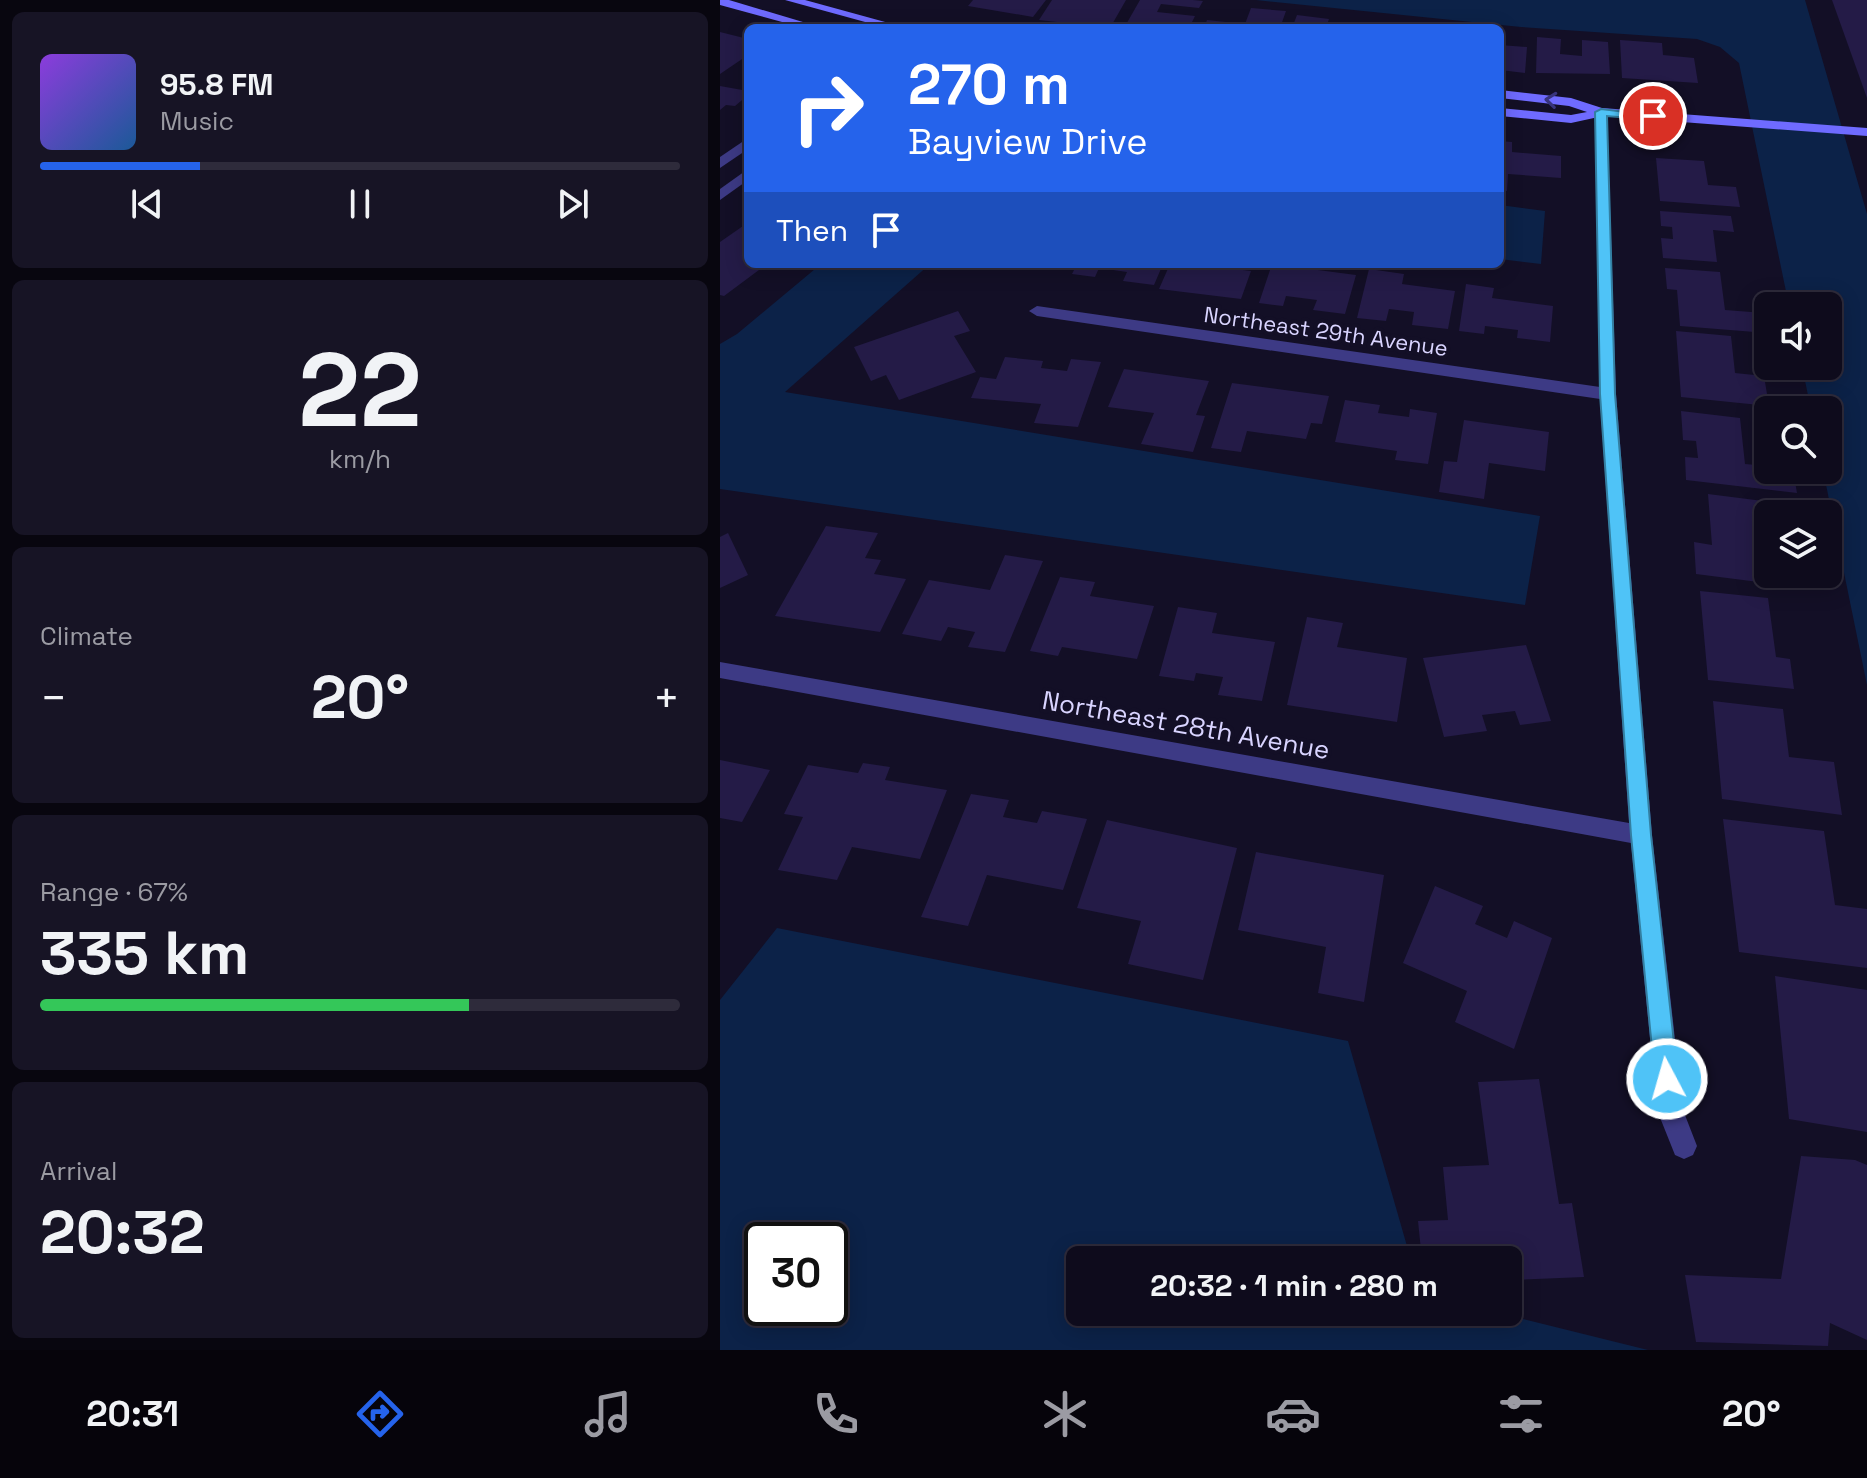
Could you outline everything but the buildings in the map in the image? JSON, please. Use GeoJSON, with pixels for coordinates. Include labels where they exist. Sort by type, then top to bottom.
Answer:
{"type":"FeatureCollection","features":[{"type":"Feature","properties":{"kind":"street"},"geometry":{"type":"LineString","coordinates":[[791,0],[873,24]]}},
{"type":"Feature","properties":{"kind":"street"},"geometry":{"type":"LineString","coordinates":[[720,1],[803,24]]}},
{"type":"Feature","properties":{"kind":"street"},"geometry":{"type":"LineString","coordinates":[[1504,94],[1571,102],[1601,112],[1861,131]]}},
{"type":"Feature","properties":{"kind":"street"},"geometry":{"type":"LineString","coordinates":[[1504,112],[1571,119],[1601,112]]}},
{"type":"Feature","properties":{"kind":"street"},"geometry":{"type":"LineString","coordinates":[[1601,112],[1608,394],[1641,835],[1670,1110],[1684,1146]]}},
{"type":"Feature","properties":{"kind":"street"},"geometry":{"type":"LineString","coordinates":[[720,164],[744,145]]}},
{"type":"Feature","properties":{"kind":"street"},"geometry":{"type":"LineString","coordinates":[[720,196],[744,176]]}},
{"type":"Feature","properties":{"kind":"street","name":"Northeast 29th Avenue"},"geometry":{"type":"LineString","coordinates":[[1037,311],[1608,394]]}},
{"type":"Feature","properties":{"kind":"street","name":"Northeast 28th Avenue"},"geometry":{"type":"LineString","coordinates":[[720,670],[1641,835]]}},
{"type":"Feature","properties":{"kind":"water"},"geometry":{"type":"Polygon","coordinates":[[[1256,0],[1805,0],[1867,214],[1867,685],[1842,563],[1842,500],[1829,500],[1826,484],[1842,484],[1842,396],[1808,396],[1805,380],[1842,380],[1842,292],[1786,292],[1739,63],[1720,47],[1697,39],[1256,0]]]}},
{"type":"Feature","properties":{"kind":"water"},"geometry":{"type":"Polygon","coordinates":[[[1504,206],[1545,211],[1541,264],[1504,259],[1504,206]]]}},
{"type":"Feature","properties":{"kind":"water"},"geometry":{"type":"Polygon","coordinates":[[[816,268],[925,268],[785,392],[1540,516],[1525,605],[720,489],[720,344],[737,334],[816,268]]]}},
{"type":"Feature","properties":{"kind":"water"},"geometry":{"type":"Polygon","coordinates":[[[777,928],[1348,1041],[1407,1246],[1066,1246],[1066,1326],[1522,1326],[1522,1319],[1648,1350],[720,1350],[720,1000],[777,928]]]}},
{"type":"Feature","properties":{"kind":"route"},"geometry":{"type":"LineString","coordinates":[[1653,116],[1601,112],[1608,394],[1641,835],[1667,1079]]}}]}
